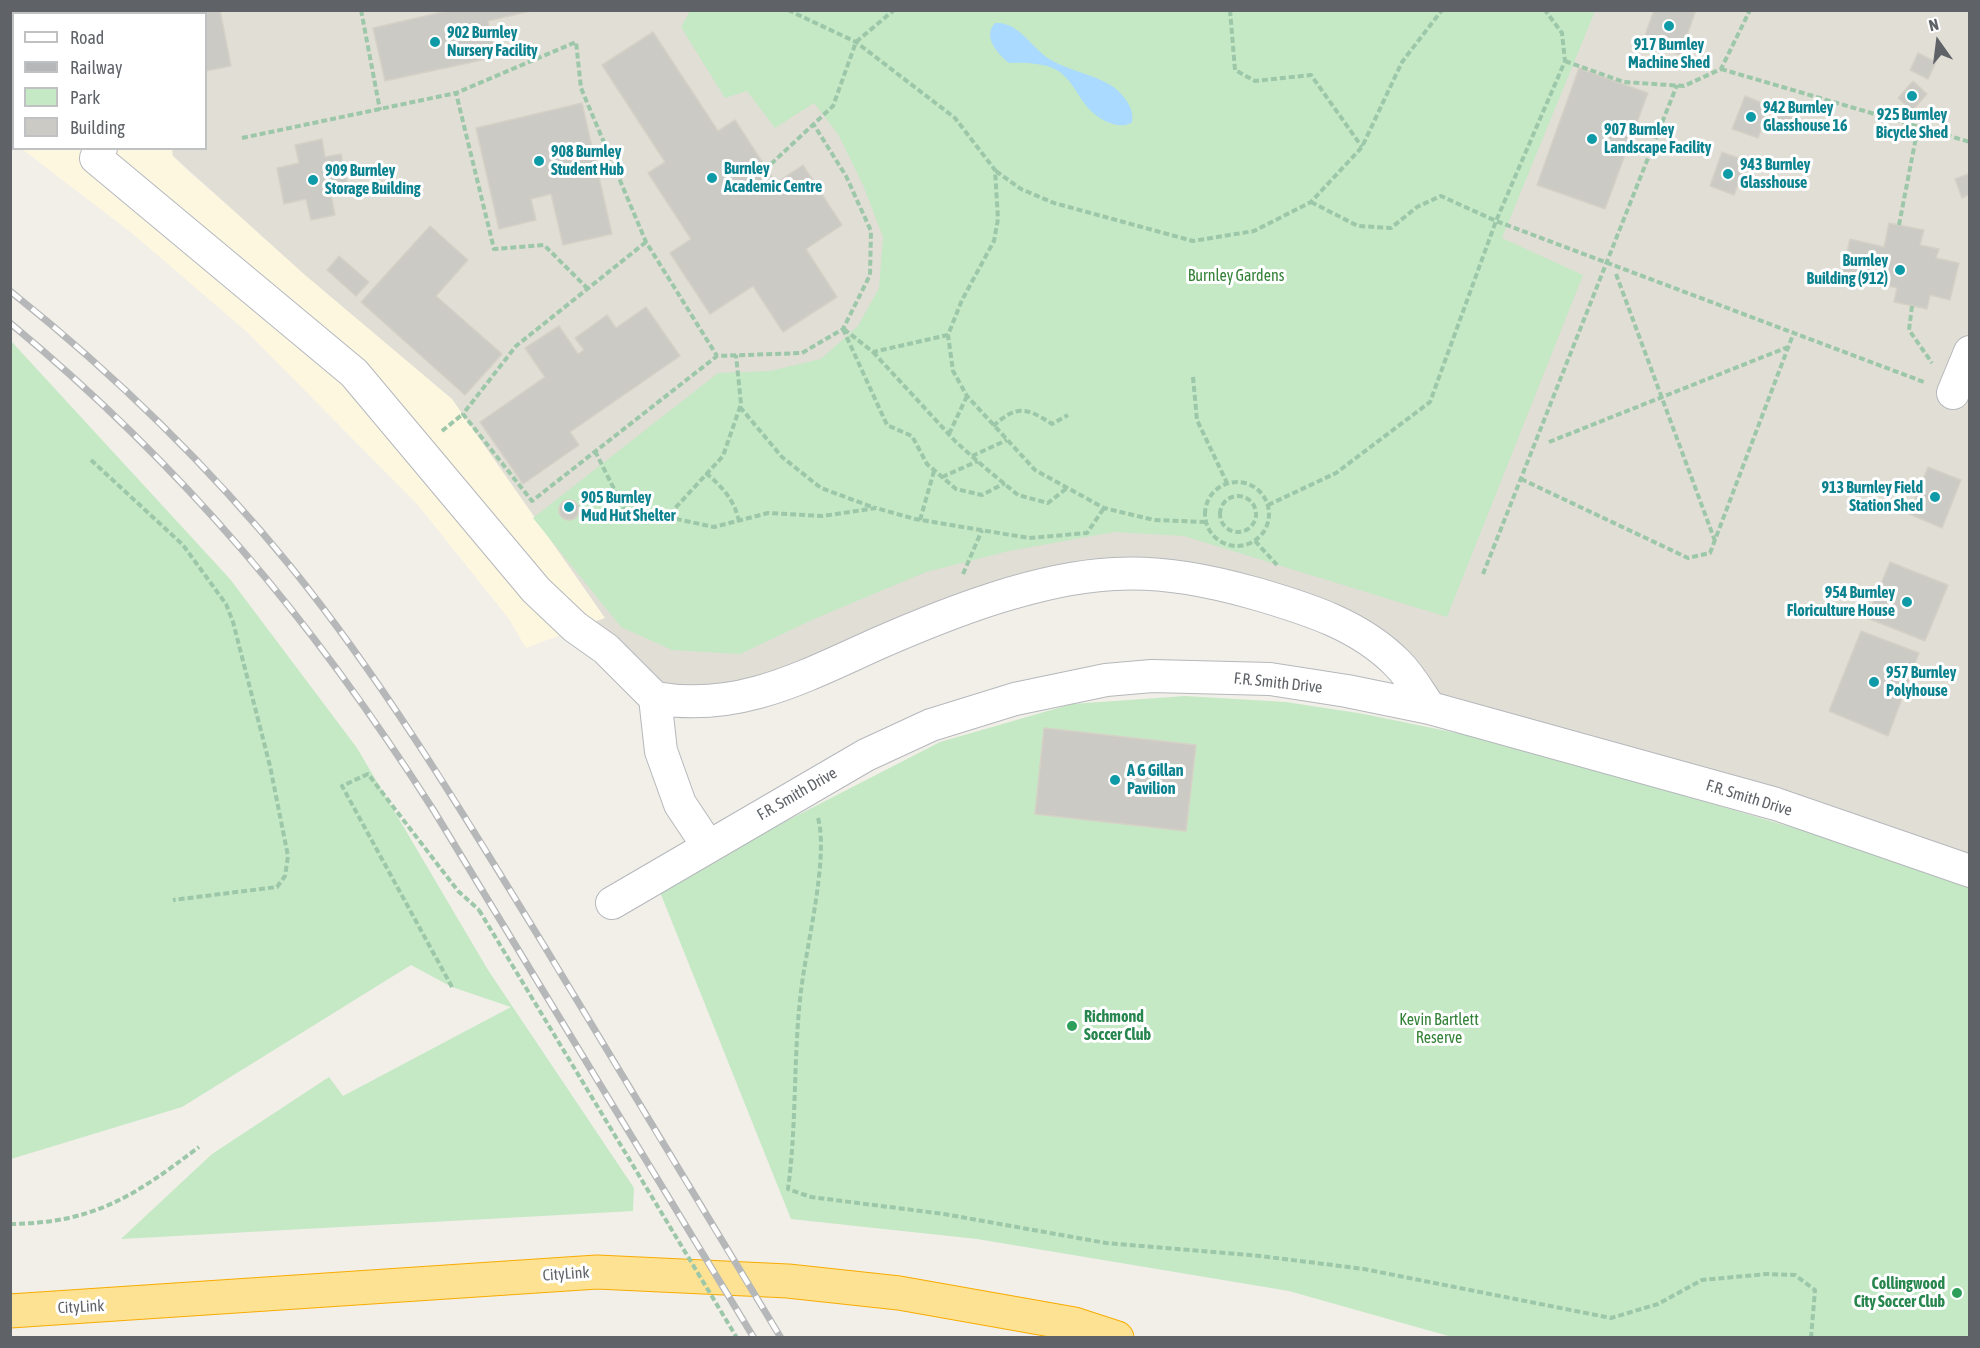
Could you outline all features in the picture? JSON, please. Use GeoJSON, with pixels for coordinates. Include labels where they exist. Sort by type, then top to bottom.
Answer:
{"type":"FeatureCollection","features":[{"type":"Feature","properties":{"kind":"highway","name":"CityLink"},"geometry":{"type":"LineString","coordinates":[[10,1311],[240,1298],[597,1272],[764,1279],[899,1293],[1074,1324],[1118,1338]]}},
{"type":"Feature","properties":{"kind":"highway"},"geometry":{"type":"LineString","coordinates":[[10,1298],[240,1298]]}},
{"type":"Feature","properties":{"kind":"street"},"geometry":{"type":"LineString","coordinates":[[99,150],[96,158],[354,373],[536,590],[575,627],[606,650],[654,698],[682,703],[746,697],[785,684],[947,615],[1062,581],[1114,574],[1166,576],[1209,581],[1318,612],[1378,647],[1399,665],[1430,708]]}},
{"type":"Feature","properties":{"kind":"street"},"geometry":{"type":"LineString","coordinates":[[1953,393],[1970,352]]}},
{"type":"Feature","properties":{"kind":"street","name":"F.R. Smith Drive"},"geometry":{"type":"LineString","coordinates":[[612,903],[866,754],[931,725],[1015,699],[1106,680],[1152,676],[1270,679],[1347,691],[1430,708],[1776,804],[1970,871]]}},
{"type":"Feature","properties":{"kind":"street"},"geometry":{"type":"LineString","coordinates":[[654,698],[661,751],[680,804],[708,846]]}},
{"type":"Feature","properties":{"kind":"path"},"geometry":{"type":"LineString","coordinates":[[361,10],[380,110]]}},
{"type":"Feature","properties":{"kind":"path"},"geometry":{"type":"LineString","coordinates":[[788,10],[856,42],[955,118],[995,170],[1021,189],[1054,203],[1193,241],[1254,231],[1311,202],[1362,147],[1402,62],[1442,10]]}},
{"type":"Feature","properties":{"kind":"path"},"geometry":{"type":"LineString","coordinates":[[771,164],[833,106],[856,42],[894,10]]}},
{"type":"Feature","properties":{"kind":"path"},"geometry":{"type":"LineString","coordinates":[[1230,10],[1235,70],[1255,81],[1311,75],[1362,147]]}},
{"type":"Feature","properties":{"kind":"path"},"geometry":{"type":"LineString","coordinates":[[1268,505],[1336,473],[1430,402],[1496,221],[1565,61],[1562,33],[1545,10]]}},
{"type":"Feature","properties":{"kind":"path"},"geometry":{"type":"LineString","coordinates":[[1565,61],[1624,82],[1684,86],[1721,69],[1750,10]]}},
{"type":"Feature","properties":{"kind":"path"},"geometry":{"type":"LineString","coordinates":[[242,138],[456,93],[576,42],[581,88],[646,242],[717,356]]}},
{"type":"Feature","properties":{"kind":"path"},"geometry":{"type":"LineString","coordinates":[[1721,69],[1970,142]]}},
{"type":"Feature","properties":{"kind":"path"},"geometry":{"type":"LineString","coordinates":[[1483,574],[1677,86]]}},
{"type":"Feature","properties":{"kind":"path"},"geometry":{"type":"LineString","coordinates":[[456,93],[494,249],[544,245],[588,289]]}},
{"type":"Feature","properties":{"kind":"path"},"geometry":{"type":"LineString","coordinates":[[646,242],[516,346],[463,414],[532,501],[717,356],[802,353],[843,328],[870,275],[871,231],[846,176],[814,124]]}},
{"type":"Feature","properties":{"kind":"path"},"geometry":{"type":"LineString","coordinates":[[1899,225],[1918,127]]}},
{"type":"Feature","properties":{"kind":"path"},"geometry":{"type":"LineString","coordinates":[[995,170],[998,219],[994,241],[962,300],[948,335],[953,371],[967,396],[1035,470],[1104,508],[1154,520],[1206,522]]}},
{"type":"Feature","properties":{"kind":"path"},"geometry":{"type":"LineString","coordinates":[[1311,202],[1358,226],[1391,228],[1417,207],[1441,196],[1496,221],[1953,393]]}},
{"type":"Feature","properties":{"kind":"path"},"geometry":{"type":"LineString","coordinates":[[1616,274],[1715,541]]}},
{"type":"Feature","properties":{"kind":"path"},"geometry":{"type":"LineString","coordinates":[[1912,306],[1909,330],[1953,393]]}},
{"type":"Feature","properties":{"kind":"path"},"geometry":{"type":"LineString","coordinates":[[843,328],[873,352],[972,456],[1018,495],[1048,503],[1067,488]]}},
{"type":"Feature","properties":{"kind":"path"},"geometry":{"type":"LineString","coordinates":[[843,328],[887,425],[912,436],[927,464],[934,471],[956,489],[982,495],[1005,483]]}},
{"type":"Feature","properties":{"kind":"path"},"geometry":{"type":"LineString","coordinates":[[1521,479],[1688,558],[1710,553],[1794,332]]}},
{"type":"Feature","properties":{"kind":"path"},"geometry":{"type":"LineString","coordinates":[[873,352],[948,335]]}},
{"type":"Feature","properties":{"kind":"path"},"geometry":{"type":"LineString","coordinates":[[1549,442],[1789,347]]}},
{"type":"Feature","properties":{"kind":"path"},"geometry":{"type":"LineString","coordinates":[[667,517],[723,456],[740,407],[736,355]]}},
{"type":"Feature","properties":{"kind":"path"},"geometry":{"type":"LineString","coordinates":[[1193,376],[1197,420],[1227,483]]}},
{"type":"Feature","properties":{"kind":"path"},"geometry":{"type":"LineString","coordinates":[[949,434],[967,396]]}},
{"type":"Feature","properties":{"kind":"path"},"geometry":{"type":"LineString","coordinates":[[740,407],[782,457],[821,488],[876,508],[920,520],[1029,538],[1087,533],[1104,508]]}},
{"type":"Feature","properties":{"kind":"path"},"geometry":{"type":"LineString","coordinates":[[993,426],[1010,412],[1032,411],[1052,424],[1068,415]]}},
{"type":"Feature","properties":{"kind":"path"},"geometry":{"type":"LineString","coordinates":[[972,456],[1007,440]]}},
{"type":"Feature","properties":{"kind":"path"},"geometry":{"type":"LineString","coordinates":[[595,451],[624,509],[642,524],[667,517],[714,527],[768,513],[823,516],[876,508]]}},
{"type":"Feature","properties":{"kind":"path"},"geometry":{"type":"LineString","coordinates":[[91,460],[183,545],[226,604],[270,766],[286,845],[287,870],[277,887],[173,900]]}},
{"type":"Feature","properties":{"kind":"path"},"geometry":{"type":"LineString","coordinates":[[942,477],[978,461]]}},
{"type":"Feature","properties":{"kind":"path"},"geometry":{"type":"LineString","coordinates":[[920,520],[934,471]]}},
{"type":"Feature","properties":{"kind":"path"},"geometry":{"type":"LineString","coordinates":[[706,473],[722,487],[736,507],[739,522]]}},
{"type":"Feature","properties":{"kind":"path"},"geometry":{"type":"LineString","coordinates":[[1227,483],[1247,483],[1263,495],[1268,505],[1270,515],[1263,534],[1246,545],[1226,545],[1217,540],[1206,522],[1206,504],[1212,495],[1227,483]]}},
{"type":"Feature","properties":{"kind":"path"},"geometry":{"type":"LineString","coordinates":[[1232,496],[1249,499],[1256,513],[1253,524],[1239,532],[1228,529],[1221,520],[1223,503],[1232,496]]}},
{"type":"Feature","properties":{"kind":"path"},"geometry":{"type":"LineString","coordinates":[[452,987],[342,786],[368,774],[458,891],[478,910],[737,1338]]}},
{"type":"Feature","properties":{"kind":"path"},"geometry":{"type":"LineString","coordinates":[[809,787],[822,831],[800,993],[793,1154],[788,1189],[811,1197],[944,1214],[1107,1243],[1260,1256],[1364,1269],[1611,1318],[1658,1304],[1702,1280],[1767,1274],[1795,1275],[1815,1290],[1811,1338]]}},
{"type":"Feature","properties":{"kind":"path"},"geometry":{"type":"LineString","coordinates":[[10,1224],[42,1224],[80,1217],[111,1206],[151,1183],[199,1147]]}},
{"type":"Feature","properties":{"kind":"shaded area"},"geometry":{"type":"Polygon","coordinates":[[[11,11],[144,12],[12,12],[11,58],[11,11]]]}},
{"type":"Feature","properties":{"kind":"shaded area"},"geometry":{"type":"Polygon","coordinates":[[[1969,11],[1969,871],[1430,708],[1354,632],[1114,574],[682,703],[581,627],[605,618],[452,399],[305,275],[173,156],[172,150],[207,150],[207,12],[143,12],[1969,11]]]}},
{"type":"Feature","properties":{"kind":"shaded area"},"geometry":{"type":"Polygon","coordinates":[[[23,150],[172,150],[173,156],[188,171],[452,399],[605,618],[526,648],[509,619],[418,505],[247,332],[133,234],[23,150]]]}},
{"type":"Feature","properties":{"kind":"green space","name":"Burnley Gardens"},"geometry":{"type":"Polygon","coordinates":[[[690,11],[1595,11],[1502,238],[1583,275],[1447,617],[1184,536],[1114,532],[1009,551],[926,572],[814,619],[740,654],[672,650],[621,627],[533,518],[718,373],[770,371],[821,359],[858,326],[879,288],[883,237],[863,185],[838,134],[814,103],[775,128],[747,91],[725,98],[681,27],[690,11]]]}},
{"type":"Feature","properties":{"kind":"green space"},"geometry":{"type":"Polygon","coordinates":[[[11,341],[230,579],[357,748],[488,970],[634,1188],[633,1211],[121,1239],[212,1154],[329,1077],[343,1096],[511,1007],[452,987],[411,965],[182,1107],[11,1159],[11,341]]]}},
{"type":"Feature","properties":{"kind":"green space","name":"Kevin Bartlett Reserve"},"geometry":{"type":"Polygon","coordinates":[[[1185,696],[1286,702],[1364,714],[1505,743],[1818,835],[1970,887],[1969,1337],[1452,1337],[1289,1291],[977,1239],[791,1219],[658,887],[940,742],[1072,704],[1185,696]]]}},
{"type":"Feature","properties":{"kind":"water"},"geometry":{"type":"Polygon","coordinates":[[[995,23],[1011,26],[1051,60],[1112,86],[1129,104],[1133,117],[1132,122],[1117,125],[1100,118],[1086,106],[1071,83],[1055,69],[1039,64],[1009,63],[993,45],[990,34],[995,23]]]}},
{"type":"Feature","properties":{"kind":"building"},"geometry":{"type":"Polygon","coordinates":[[[193,10],[220,10],[231,66],[207,71],[207,12],[194,12],[193,10]]]}},
{"type":"Feature","properties":{"kind":"building","name":"902 Burnley Nursery Facility"},"geometry":{"type":"Polygon","coordinates":[[[451,10],[535,10],[488,21],[496,57],[385,81],[373,28],[451,10]]]}},
{"type":"Feature","properties":{"kind":"building","name":"917 Burnley Machine Shed"},"geometry":{"type":"Polygon","coordinates":[[[1654,10],[1696,10],[1680,55],[1643,41],[1654,10]]]}},
{"type":"Feature","properties":{"kind":"building","name":"Burnley Academic Centre"},"geometry":{"type":"Polygon","coordinates":[[[653,32],[718,131],[735,120],[776,183],[803,165],[842,225],[806,249],[837,297],[783,332],[753,286],[710,314],[670,253],[691,239],[648,173],[665,162],[602,65],[653,32]]]}},
{"type":"Feature","properties":{"kind":"building"},"geometry":{"type":"Polygon","coordinates":[[[1918,53],[1936,62],[1928,79],[1910,70],[1918,53]]]}},
{"type":"Feature","properties":{"kind":"building","name":"907 Burnley Landscape Facility"},"geometry":{"type":"Polygon","coordinates":[[[1579,68],[1648,93],[1605,209],[1537,185],[1579,68]]]}},
{"type":"Feature","properties":{"kind":"building","name":"925 Burnley Bicycle Shed"},"geometry":{"type":"Polygon","coordinates":[[[1913,81],[1927,94],[1912,111],[1898,98],[1913,81]]]}},
{"type":"Feature","properties":{"kind":"building","name":"942 Burnley Glasshouse 16"},"geometry":{"type":"Polygon","coordinates":[[[1745,96],[1770,106],[1758,138],[1732,129],[1745,96]]]}},
{"type":"Feature","properties":{"kind":"building","name":"908 Burnley Student Hub"},"geometry":{"type":"Polygon","coordinates":[[[582,103],[612,234],[563,245],[551,194],[531,199],[536,220],[499,229],[476,128],[582,103]]]}},
{"type":"Feature","properties":{"kind":"building"},"geometry":{"type":"Polygon","coordinates":[[[1775,110],[1795,118],[1791,131],[1770,124],[1775,110]]]}},
{"type":"Feature","properties":{"kind":"building","name":"909 Burnley Storage Building"},"geometry":{"type":"Polygon","coordinates":[[[322,139],[325,157],[341,154],[349,191],[331,195],[335,215],[311,220],[306,199],[284,204],[277,168],[299,163],[295,145],[322,139]]]}},
{"type":"Feature","properties":{"kind":"building","name":"943 Burnley Glasshouse"},"geometry":{"type":"Polygon","coordinates":[[[1722,152],[1747,161],[1734,195],[1710,186],[1722,152]]]}},
{"type":"Feature","properties":{"kind":"building"},"geometry":{"type":"Polygon","coordinates":[[[1968,174],[1970,199],[1968,195],[1962,198],[1955,179],[1968,174]]]}},
{"type":"Feature","properties":{"kind":"building","name":"Burnley Building (912)"},"geometry":{"type":"Polygon","coordinates":[[[1889,223],[1924,230],[1920,245],[1939,249],[1936,258],[1959,263],[1950,300],[1930,295],[1927,309],[1894,302],[1897,288],[1842,276],[1850,239],[1884,247],[1889,223]]]}},
{"type":"Feature","properties":{"kind":"building"},"geometry":{"type":"Polygon","coordinates":[[[430,226],[468,260],[436,296],[502,354],[465,395],[361,302],[430,226]]]}},
{"type":"Feature","properties":{"kind":"building"},"geometry":{"type":"Polygon","coordinates":[[[339,256],[369,282],[356,296],[327,270],[339,256]]]}},
{"type":"Feature","properties":{"kind":"building"},"geometry":{"type":"Polygon","coordinates":[[[646,307],[680,356],[570,432],[579,445],[523,484],[480,422],[545,377],[525,348],[559,326],[578,354],[584,350],[575,338],[607,315],[616,328],[646,307]]]}},
{"type":"Feature","properties":{"kind":"building","name":"913 Burnley Field Station Shed"},"geometry":{"type":"Polygon","coordinates":[[[1928,467],[1961,480],[1942,528],[1909,514],[1928,467]]]}},
{"type":"Feature","properties":{"kind":"building","name":"905 Burnley Mud Hut Shelter"},"geometry":{"type":"Polygon","coordinates":[[[569,500],[576,503],[579,510],[576,517],[569,520],[562,517],[559,510],[562,503],[569,500]]]}},
{"type":"Feature","properties":{"kind":"building","name":"954 Burnley Floriculture House"},"geometry":{"type":"Polygon","coordinates":[[[1890,562],[1948,585],[1925,641],[1867,618],[1890,562]]]}},
{"type":"Feature","properties":{"kind":"building","name":"957 Burnley Polyhouse"},"geometry":{"type":"Polygon","coordinates":[[[1861,631],[1919,653],[1888,736],[1829,711],[1861,631]]]}},
{"type":"Feature","properties":{"kind":"building","name":"A G Gillan Pavilion"},"geometry":{"type":"Polygon","coordinates":[[[1044,728],[1196,745],[1186,831],[1035,814],[1044,728]]]}},
{"type":"Feature","properties":{"kind":"railway"},"geometry":{"type":"LineString","coordinates":[[10,291],[86,354],[193,456],[259,529],[326,612],[392,704],[454,799],[781,1338]]}},
{"type":"Feature","properties":{"kind":"railway"},"geometry":{"type":"LineString","coordinates":[[10,323],[133,433],[189,491],[293,611],[341,675],[434,811],[754,1338]]}},
{"type":"Feature","properties":{"kind":"place","name":"917 Burnley Machine Shed"},"geometry":{"type":"Point","coordinates":[1669,26]}},
{"type":"Feature","properties":{"kind":"place","name":"902 Burnley Nursery Facility"},"geometry":{"type":"Point","coordinates":[435,42]}},
{"type":"Feature","properties":{"kind":"place","name":"925 Burnley Bicycle Shed"},"geometry":{"type":"Point","coordinates":[1912,96]}},
{"type":"Feature","properties":{"kind":"place","name":"942 Burnley Glasshouse 16"},"geometry":{"type":"Point","coordinates":[1751,117]}},
{"type":"Feature","properties":{"kind":"place","name":"907 Burnley Landscape Facility"},"geometry":{"type":"Point","coordinates":[1592,139]}},
{"type":"Feature","properties":{"kind":"place","name":"908 Burnley Student Hub"},"geometry":{"type":"Point","coordinates":[539,161]}},
{"type":"Feature","properties":{"kind":"place","name":"943 Burnley Glasshouse"},"geometry":{"type":"Point","coordinates":[1728,174]}},
{"type":"Feature","properties":{"kind":"place","name":"Burnley Academic Centre"},"geometry":{"type":"Point","coordinates":[712,178]}},
{"type":"Feature","properties":{"kind":"place","name":"909 Burnley Storage Building"},"geometry":{"type":"Point","coordinates":[313,180]}},
{"type":"Feature","properties":{"kind":"place","name":"Burnley Building (912)"},"geometry":{"type":"Point","coordinates":[1900,270]}},
{"type":"Feature","properties":{"kind":"place","name":"913 Burnley Field Station Shed"},"geometry":{"type":"Point","coordinates":[1935,497]}},
{"type":"Feature","properties":{"kind":"place","name":"905 Burnley Mud Hut Shelter"},"geometry":{"type":"Point","coordinates":[569,507]}},
{"type":"Feature","properties":{"kind":"place","name":"954 Burnley Floriculture House"},"geometry":{"type":"Point","coordinates":[1907,602]}},
{"type":"Feature","properties":{"kind":"place","name":"957 Burnley Polyhouse"},"geometry":{"type":"Point","coordinates":[1874,682]}},
{"type":"Feature","properties":{"kind":"place","name":"A G Gillan Pavilion"},"geometry":{"type":"Point","coordinates":[1115,780]}},
{"type":"Feature","properties":{"kind":"place","name":"Richmond Soccer Club"},"geometry":{"type":"Point","coordinates":[1072,1026]}},
{"type":"Feature","properties":{"kind":"place","name":"Collingwood City Soccer Club"},"geometry":{"type":"Point","coordinates":[1957,1293]}}]}
